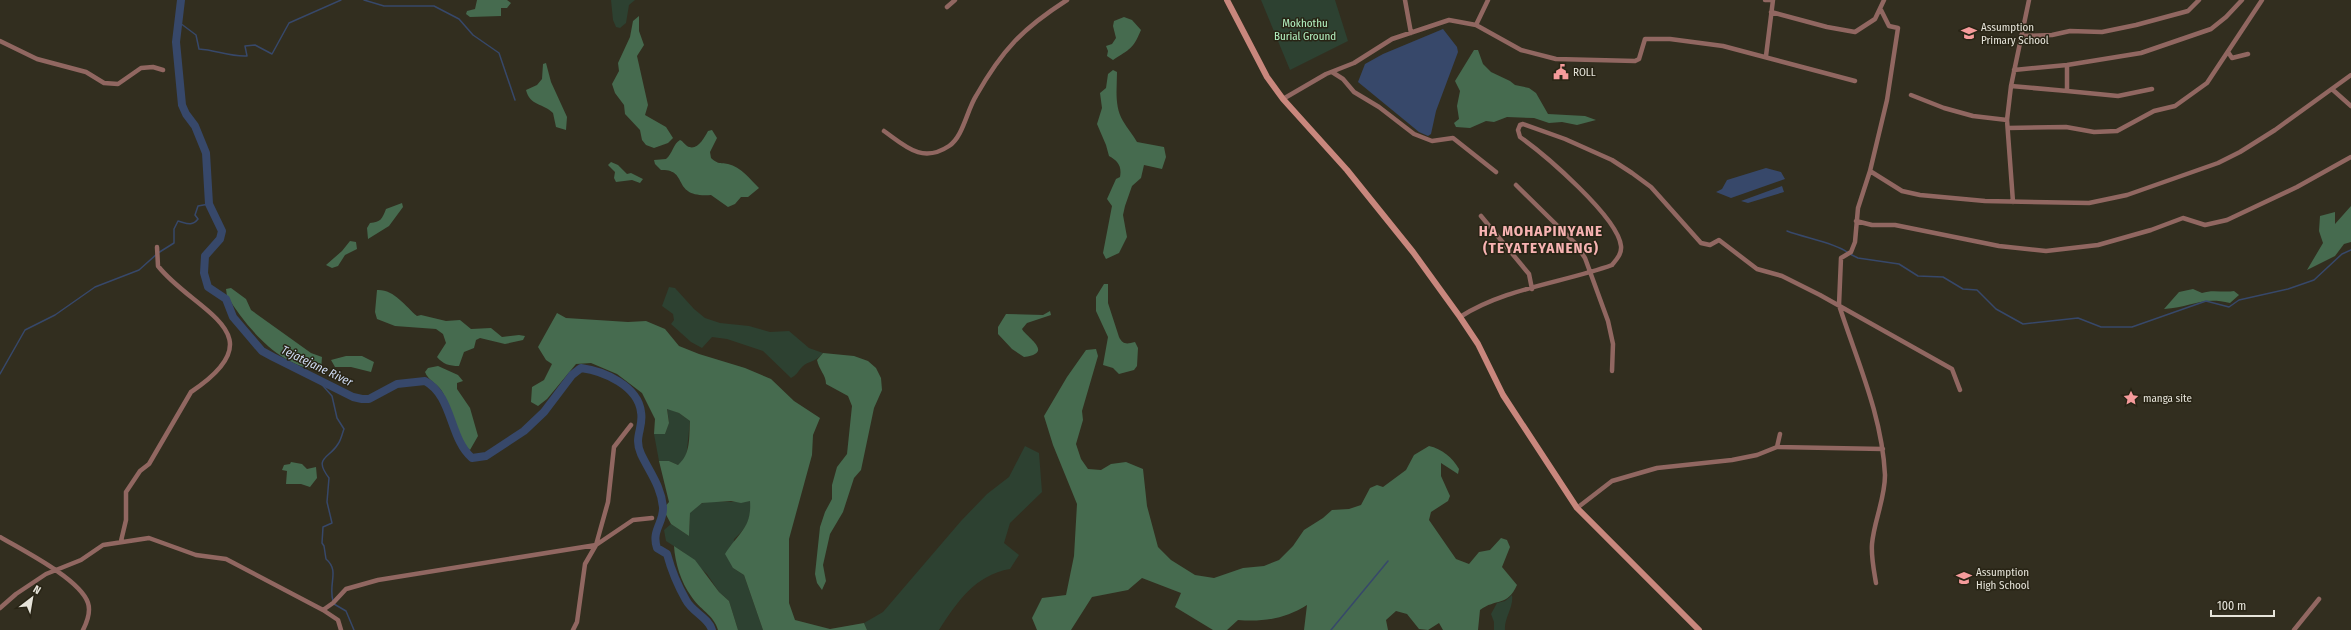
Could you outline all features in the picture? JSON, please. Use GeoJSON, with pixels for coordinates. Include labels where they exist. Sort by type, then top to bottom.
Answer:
{"type":"FeatureCollection","features":[{"type":"Feature","properties":{"kind":"main road"},"geometry":{"type":"LineString","coordinates":[[1227,0],[1267,77],[1283,99],[1347,170],[1413,252],[1460,317],[1478,344],[1507,402],[1577,508],[1699,630]]}},
{"type":"Feature","properties":{"kind":"street"},"geometry":{"type":"LineString","coordinates":[[948,7],[955,0]]}},
{"type":"Feature","properties":{"kind":"street"},"geometry":{"type":"LineString","coordinates":[[884,131],[917,154],[928,154],[950,146],[960,131],[975,97],[1006,49],[1034,22],[1067,0]]}},
{"type":"Feature","properties":{"kind":"street"},"geometry":{"type":"LineString","coordinates":[[1405,0],[1411,33]]}},
{"type":"Feature","properties":{"kind":"street"},"geometry":{"type":"LineString","coordinates":[[1476,25],[1488,0]]}},
{"type":"Feature","properties":{"kind":"street"},"geometry":{"type":"LineString","coordinates":[[1765,0],[1773,0],[1766,56]]}},
{"type":"Feature","properties":{"kind":"street"},"geometry":{"type":"LineString","coordinates":[[1771,12],[1855,32],[1868,25],[1880,10],[1884,0]]}},
{"type":"Feature","properties":{"kind":"street"},"geometry":{"type":"LineString","coordinates":[[2012,202],[2007,120],[2011,86],[2029,0]]}},
{"type":"Feature","properties":{"kind":"street"},"geometry":{"type":"LineString","coordinates":[[2022,36],[2052,35],[2070,31],[2102,32],[2188,10],[2199,0]]}},
{"type":"Feature","properties":{"kind":"street"},"geometry":{"type":"LineString","coordinates":[[2014,70],[2068,65],[2141,53],[2192,37],[2211,29],[2242,0]]}},
{"type":"Feature","properties":{"kind":"street"},"geometry":{"type":"LineString","coordinates":[[2008,128],[2066,127],[2094,132],[2117,131],[2154,111],[2175,106],[2195,94],[2207,83],[2262,0]]}},
{"type":"Feature","properties":{"kind":"street"},"geometry":{"type":"LineString","coordinates":[[1876,583],[1872,544],[1883,494],[1885,477],[1883,449],[1871,397],[1839,305],[1841,258],[1851,252],[1855,242],[1856,220],[1862,193],[1870,172],[1887,100],[1898,28],[1889,26],[1880,10]]}},
{"type":"Feature","properties":{"kind":"street"},"geometry":{"type":"LineString","coordinates":[[1283,99],[1332,72],[1354,63],[1392,39],[1449,20],[1476,25],[1521,50],[1556,59],[1635,61],[1639,59],[1645,40],[1670,39],[1723,46],[1766,56],[1855,81]]}},
{"type":"Feature","properties":{"kind":"street"},"geometry":{"type":"LineString","coordinates":[[0,41],[37,59],[86,72],[104,83],[118,84],[140,68],[153,66],[163,70]]}},
{"type":"Feature","properties":{"kind":"street"},"geometry":{"type":"LineString","coordinates":[[2228,52],[2232,58],[2248,54]]}},
{"type":"Feature","properties":{"kind":"street"},"geometry":{"type":"LineString","coordinates":[[2067,91],[2068,65]]}},
{"type":"Feature","properties":{"kind":"street"},"geometry":{"type":"LineString","coordinates":[[1332,72],[1343,80],[1354,92],[1379,107],[1414,134],[1432,141],[1453,138],[1496,172]]}},
{"type":"Feature","properties":{"kind":"street"},"geometry":{"type":"LineString","coordinates":[[1870,172],[1902,191],[1920,195],[2012,202],[2089,203],[2127,195],[2218,163],[2240,152],[2333,90],[2351,75]]}},
{"type":"Feature","properties":{"kind":"street"},"geometry":{"type":"LineString","coordinates":[[2011,86],[2118,96],[2152,89]]}},
{"type":"Feature","properties":{"kind":"street"},"geometry":{"type":"LineString","coordinates":[[2333,90],[2351,106]]}},
{"type":"Feature","properties":{"kind":"street"},"geometry":{"type":"LineString","coordinates":[[1911,95],[1944,108],[1973,116],[2007,120]]}},
{"type":"Feature","properties":{"kind":"street"},"geometry":{"type":"LineString","coordinates":[[1460,317],[1477,306],[1592,273],[1612,265],[1617,260],[1621,246],[1617,236],[1597,207],[1566,173],[1520,137],[1518,130],[1520,125],[1527,125],[1565,139],[1612,160],[1651,187],[1701,243],[1710,245],[1719,240],[1757,269],[1782,276],[1839,305],[1952,369],[1960,390]]}},
{"type":"Feature","properties":{"kind":"street"},"geometry":{"type":"LineString","coordinates":[[1856,220],[1872,225],[1895,225],[2007,247],[2046,251],[2098,245],[2151,230],[2183,218],[2205,225],[2227,220],[2297,187],[2351,157]]}},
{"type":"Feature","properties":{"kind":"street"},"geometry":{"type":"LineString","coordinates":[[1516,185],[1575,243],[1592,273],[1608,321],[1613,344],[1612,371]]}},
{"type":"Feature","properties":{"kind":"street"},"geometry":{"type":"LineString","coordinates":[[1481,216],[1529,274],[1532,289]]}},
{"type":"Feature","properties":{"kind":"street"},"geometry":{"type":"LineString","coordinates":[[121,541],[126,520],[126,492],[140,471],[149,464],[191,392],[202,385],[224,363],[229,348],[227,331],[206,307],[183,290],[158,266],[156,247]]}},
{"type":"Feature","properties":{"kind":"street"},"geometry":{"type":"LineString","coordinates":[[573,630],[577,622],[578,600],[585,564],[596,545],[608,502],[614,447],[631,425]]}},
{"type":"Feature","properties":{"kind":"street"},"geometry":{"type":"LineString","coordinates":[[1777,446],[1780,434]]}},
{"type":"Feature","properties":{"kind":"street"},"geometry":{"type":"LineString","coordinates":[[1577,508],[1612,481],[1634,473],[1657,468],[1732,460],[1757,455],[1777,446],[1883,449]]}},
{"type":"Feature","properties":{"kind":"street"},"geometry":{"type":"LineString","coordinates":[[323,610],[333,603],[346,589],[378,580],[596,545],[633,520],[652,518]]}},
{"type":"Feature","properties":{"kind":"street"},"geometry":{"type":"LineString","coordinates":[[0,538],[54,570],[84,594],[89,612],[84,630]]}},
{"type":"Feature","properties":{"kind":"street"},"geometry":{"type":"LineString","coordinates":[[0,608],[16,594],[54,570],[81,560],[103,544],[149,538],[196,555],[226,559],[323,610],[338,620],[341,630]]}},
{"type":"Feature","properties":{"kind":"street"},"geometry":{"type":"LineString","coordinates":[[2294,630],[2319,599]]}},
{"type":"Feature","properties":{"kind":"green space"},"geometry":{"type":"Polygon","coordinates":[[[477,0],[507,0],[511,3],[507,8],[501,8],[501,16],[470,17],[466,14],[467,11],[475,9],[477,0]]]}},
{"type":"Feature","properties":{"kind":"green space"},"geometry":{"type":"Polygon","coordinates":[[[611,0],[635,0],[629,5],[626,23],[620,28],[616,27],[613,20],[611,0]]]}},
{"type":"Feature","properties":{"kind":"green space","name":"Mokhothu Burial Ground"},"geometry":{"type":"Polygon","coordinates":[[[1261,0],[1335,0],[1348,41],[1290,70],[1261,0]]]}},
{"type":"Feature","properties":{"kind":"green space"},"geometry":{"type":"Polygon","coordinates":[[[639,16],[639,31],[644,45],[637,56],[648,105],[645,115],[666,127],[673,138],[668,143],[654,148],[646,145],[642,140],[640,130],[625,114],[624,105],[615,93],[612,84],[619,71],[618,63],[630,37],[633,21],[639,16]]]}},
{"type":"Feature","properties":{"kind":"green space"},"geometry":{"type":"Polygon","coordinates":[[[1124,17],[1132,20],[1141,30],[1133,45],[1113,60],[1107,56],[1108,51],[1106,46],[1112,44],[1116,38],[1113,26],[1114,21],[1124,17]]]}},
{"type":"Feature","properties":{"kind":"green space"},"geometry":{"type":"Polygon","coordinates":[[[1474,50],[1478,50],[1483,64],[1491,72],[1515,85],[1529,88],[1536,93],[1548,114],[1585,116],[1596,120],[1577,125],[1562,122],[1549,123],[1534,118],[1507,117],[1494,122],[1486,121],[1470,128],[1456,127],[1454,123],[1459,119],[1457,106],[1460,91],[1455,81],[1474,50]]]}},
{"type":"Feature","properties":{"kind":"green space"},"geometry":{"type":"Polygon","coordinates":[[[546,63],[551,82],[567,117],[566,130],[556,127],[553,113],[530,99],[526,90],[537,85],[542,79],[543,64],[546,63]]]}},
{"type":"Feature","properties":{"kind":"green space"},"geometry":{"type":"Polygon","coordinates":[[[1113,70],[1117,72],[1118,109],[1125,124],[1137,142],[1164,147],[1166,157],[1162,169],[1144,165],[1141,178],[1132,186],[1125,206],[1123,215],[1127,237],[1119,253],[1106,259],[1103,253],[1112,206],[1107,199],[1116,179],[1120,177],[1120,167],[1115,160],[1109,156],[1097,124],[1102,108],[1100,93],[1106,88],[1108,74],[1113,70]]]}},
{"type":"Feature","properties":{"kind":"green space"},"geometry":{"type":"Polygon","coordinates":[[[712,130],[717,138],[710,152],[711,158],[718,162],[737,168],[759,188],[748,197],[741,197],[735,204],[728,207],[711,195],[698,195],[690,192],[685,188],[675,174],[670,171],[661,170],[655,164],[654,160],[666,159],[680,140],[687,146],[697,146],[708,131],[712,130]]]}},
{"type":"Feature","properties":{"kind":"green space"},"geometry":{"type":"Polygon","coordinates":[[[611,162],[618,165],[627,174],[631,173],[643,179],[640,183],[632,180],[616,182],[614,178],[615,172],[608,165],[611,162]]]}},
{"type":"Feature","properties":{"kind":"green space"},"geometry":{"type":"Polygon","coordinates":[[[402,203],[403,207],[389,226],[368,239],[367,228],[370,223],[377,222],[381,219],[386,209],[402,203]]]}},
{"type":"Feature","properties":{"kind":"green space"},"geometry":{"type":"Polygon","coordinates":[[[2351,206],[2351,242],[2344,244],[2335,256],[2307,270],[2323,243],[2319,231],[2320,216],[2335,212],[2335,224],[2351,206]]]}},
{"type":"Feature","properties":{"kind":"green space"},"geometry":{"type":"Polygon","coordinates":[[[350,241],[356,242],[357,249],[345,255],[338,266],[332,268],[326,265],[342,251],[350,241]]]}},
{"type":"Feature","properties":{"kind":"green space"},"geometry":{"type":"Polygon","coordinates":[[[1104,284],[1108,284],[1108,303],[1119,337],[1126,343],[1135,342],[1138,348],[1137,366],[1134,370],[1119,374],[1113,368],[1103,365],[1108,337],[1096,311],[1096,297],[1104,284]]]}},
{"type":"Feature","properties":{"kind":"green space"},"geometry":{"type":"Polygon","coordinates":[[[669,287],[675,288],[694,309],[705,318],[720,323],[749,326],[770,332],[789,331],[809,348],[823,353],[801,368],[791,378],[763,351],[727,339],[712,337],[702,348],[691,342],[671,324],[674,320],[673,314],[662,306],[669,287]]]}},
{"type":"Feature","properties":{"kind":"green space"},"geometry":{"type":"Polygon","coordinates":[[[231,288],[246,299],[251,310],[311,353],[322,357],[321,370],[306,368],[292,362],[266,344],[244,321],[227,296],[226,289],[231,288]]]}},
{"type":"Feature","properties":{"kind":"green space"},"geometry":{"type":"Polygon","coordinates":[[[2193,289],[2202,293],[2210,291],[2234,291],[2239,295],[2230,303],[2211,301],[2164,309],[2179,292],[2193,289]]]}},
{"type":"Feature","properties":{"kind":"green space"},"geometry":{"type":"Polygon","coordinates":[[[377,290],[383,290],[394,295],[417,316],[421,315],[446,321],[460,320],[471,329],[491,328],[502,337],[519,335],[525,336],[523,340],[505,344],[480,338],[476,340],[474,348],[464,352],[459,366],[449,365],[437,357],[446,343],[443,334],[436,329],[395,326],[377,319],[375,312],[377,290]]]}},
{"type":"Feature","properties":{"kind":"green space"},"geometry":{"type":"Polygon","coordinates":[[[1050,311],[1051,315],[1027,323],[1022,329],[1033,340],[1038,348],[1037,352],[1033,355],[1024,357],[1012,349],[998,334],[998,327],[1006,314],[1043,315],[1050,311]]]}},
{"type":"Feature","properties":{"kind":"green space"},"geometry":{"type":"Polygon","coordinates":[[[557,313],[566,318],[628,322],[646,321],[665,329],[679,346],[699,354],[745,368],[771,379],[794,401],[820,418],[813,435],[812,455],[789,539],[789,603],[795,620],[830,629],[864,623],[867,630],[763,630],[744,575],[733,568],[725,554],[743,530],[749,518],[750,501],[741,503],[731,501],[702,503],[690,513],[689,536],[671,524],[663,509],[669,502],[659,461],[669,461],[678,465],[685,456],[689,439],[690,421],[679,413],[667,409],[669,423],[665,434],[654,434],[655,419],[642,393],[617,374],[591,363],[576,364],[547,399],[538,406],[531,402],[532,387],[544,380],[552,364],[546,360],[538,347],[557,313]]]}},
{"type":"Feature","properties":{"kind":"green space"},"geometry":{"type":"Polygon","coordinates":[[[1096,349],[1098,356],[1082,411],[1083,420],[1076,444],[1081,459],[1088,469],[1101,470],[1111,464],[1126,462],[1143,469],[1147,506],[1158,547],[1171,560],[1195,575],[1214,578],[1243,568],[1264,566],[1279,560],[1293,546],[1304,530],[1323,518],[1332,510],[1349,509],[1361,505],[1370,488],[1377,485],[1383,487],[1406,470],[1414,455],[1429,446],[1446,454],[1459,469],[1458,474],[1441,463],[1441,476],[1450,496],[1448,501],[1431,512],[1429,520],[1456,559],[1469,564],[1479,552],[1490,550],[1501,538],[1507,540],[1510,547],[1502,567],[1517,585],[1513,592],[1505,599],[1486,606],[1480,610],[1478,630],[1443,630],[1439,623],[1428,630],[1419,629],[1407,614],[1396,611],[1386,620],[1388,630],[1304,630],[1307,605],[1290,614],[1265,620],[1238,620],[1227,630],[1213,630],[1175,607],[1181,593],[1142,578],[1128,590],[1092,597],[1071,630],[1037,630],[1032,618],[1042,598],[1066,595],[1074,556],[1077,504],[1053,445],[1044,416],[1067,377],[1086,350],[1096,349]]]}},
{"type":"Feature","properties":{"kind":"green space"},"geometry":{"type":"Polygon","coordinates":[[[823,353],[854,356],[868,361],[876,368],[881,378],[882,390],[874,408],[861,470],[854,478],[843,512],[830,534],[823,565],[826,581],[822,590],[817,583],[815,574],[820,527],[825,512],[832,499],[832,485],[837,467],[847,454],[852,406],[848,396],[826,384],[817,360],[823,353]]]}},
{"type":"Feature","properties":{"kind":"green space"},"geometry":{"type":"Polygon","coordinates":[[[346,356],[362,356],[374,362],[371,372],[351,367],[335,367],[331,360],[346,356]]]}},
{"type":"Feature","properties":{"kind":"green space"},"geometry":{"type":"Polygon","coordinates":[[[438,366],[458,375],[463,381],[457,383],[457,389],[470,408],[478,436],[470,450],[461,439],[443,393],[439,387],[426,375],[425,372],[428,368],[438,366]]]}},
{"type":"Feature","properties":{"kind":"green space"},"geometry":{"type":"Polygon","coordinates":[[[667,408],[679,413],[690,421],[686,459],[678,465],[669,461],[659,461],[654,434],[665,434],[669,422],[667,408]]]}},
{"type":"Feature","properties":{"kind":"green space"},"geometry":{"type":"Polygon","coordinates":[[[1025,446],[1039,453],[1042,492],[1010,523],[1004,543],[1019,555],[1010,569],[987,577],[968,591],[939,630],[867,630],[864,623],[883,612],[961,521],[987,494],[1009,477],[1025,446]]]}},
{"type":"Feature","properties":{"kind":"green space"},"geometry":{"type":"Polygon","coordinates":[[[291,462],[302,464],[307,469],[316,467],[317,478],[310,487],[301,484],[286,484],[287,471],[282,470],[284,465],[290,464],[291,462]]]}},
{"type":"Feature","properties":{"kind":"green space"},"geometry":{"type":"Polygon","coordinates":[[[751,500],[748,522],[743,531],[734,539],[733,568],[744,575],[763,630],[738,630],[729,601],[719,592],[707,574],[683,552],[666,541],[664,530],[671,524],[689,536],[690,512],[703,503],[739,502],[751,500]]]}},
{"type":"Feature","properties":{"kind":"green space"},"geometry":{"type":"Polygon","coordinates":[[[674,546],[695,560],[719,592],[729,601],[738,630],[718,630],[710,616],[694,601],[681,579],[677,566],[674,546]]]}},
{"type":"Feature","properties":{"kind":"green space"},"geometry":{"type":"Polygon","coordinates":[[[1512,595],[1512,604],[1506,621],[1505,630],[1494,630],[1494,622],[1491,614],[1497,603],[1505,601],[1512,595]]]}},
{"type":"Feature","properties":{"kind":"water"},"geometry":{"type":"Polygon","coordinates":[[[1443,29],[1457,47],[1458,52],[1436,111],[1431,134],[1428,136],[1419,132],[1358,82],[1365,64],[1383,54],[1443,29]]]}},
{"type":"Feature","properties":{"kind":"water"},"geometry":{"type":"Polygon","coordinates":[[[1766,168],[1781,172],[1785,179],[1731,198],[1716,192],[1722,189],[1727,180],[1766,168]]]}},
{"type":"Feature","properties":{"kind":"water"},"geometry":{"type":"Polygon","coordinates":[[[1782,186],[1784,192],[1748,203],[1741,201],[1782,186]]]}},
{"type":"Feature","properties":{"kind":"waterway","name":"Tejatejane River"},"geometry":{"type":"LineString","coordinates":[[181,0],[176,42],[182,105],[186,114],[195,126],[206,153],[209,204],[222,231],[220,239],[205,256],[204,273],[208,287],[226,299],[233,317],[262,351],[353,397],[369,399],[397,384],[425,381],[434,388],[441,397],[459,440],[472,458],[486,456],[524,431],[544,412],[572,375],[581,368],[600,372],[618,381],[627,387],[639,403],[642,418],[638,437],[639,448],[658,486],[662,499],[663,513],[656,536],[657,548],[667,554],[683,595],[692,608],[708,622],[712,630]]}},
{"type":"Feature","properties":{"kind":"waterway"},"geometry":{"type":"LineString","coordinates":[[180,23],[196,35],[199,49],[247,56],[245,46],[255,45],[272,54],[289,23],[341,0]]}},
{"type":"Feature","properties":{"kind":"waterway"},"geometry":{"type":"LineString","coordinates":[[364,0],[384,6],[434,6],[459,19],[473,35],[499,53],[515,100]]}},
{"type":"Feature","properties":{"kind":"waterway"},"geometry":{"type":"LineString","coordinates":[[0,374],[25,330],[55,315],[95,287],[139,270],[158,253],[174,243],[174,229],[178,221],[189,224],[193,223],[198,219],[195,215],[198,206],[209,204]]}},
{"type":"Feature","properties":{"kind":"waterway"},"geometry":{"type":"LineString","coordinates":[[1787,231],[1834,245],[1847,252]]}},
{"type":"Feature","properties":{"kind":"waterway"},"geometry":{"type":"LineString","coordinates":[[1850,254],[1858,258],[1899,264],[1918,276],[1943,277],[1963,289],[1977,290],[1996,309],[2023,324],[2078,318],[2101,327],[2132,327],[2206,301],[2229,307],[2239,300],[2288,289],[2314,280],[2342,254],[2351,250]]}},
{"type":"Feature","properties":{"kind":"waterway"},"geometry":{"type":"LineString","coordinates":[[317,379],[332,396],[337,418],[344,429],[338,444],[322,462],[324,471],[329,478],[327,502],[332,523],[323,527],[322,543],[324,546],[326,559],[330,564],[333,573],[333,601]]}},
{"type":"Feature","properties":{"kind":"waterway"},"geometry":{"type":"LineString","coordinates":[[1331,630],[1388,561]]}},
{"type":"Feature","properties":{"kind":"waterway"},"geometry":{"type":"LineString","coordinates":[[334,604],[346,611],[354,630]]}},
{"type":"Feature","properties":{"kind":"place","name":"Assumption Primary School"},"geometry":{"type":"Point","coordinates":[1969,33]}},
{"type":"Feature","properties":{"kind":"place","name":"ROLL"},"geometry":{"type":"Point","coordinates":[1561,72]}},
{"type":"Feature","properties":{"kind":"place","name":"manga site"},"geometry":{"type":"Point","coordinates":[2131,398]}},
{"type":"Feature","properties":{"kind":"place","name":"Assumption High School"},"geometry":{"type":"Point","coordinates":[1964,578]}},
{"type":"Feature","properties":{"kind":"district","name":"HA MOHAPINYANE (TEYATEYANENG)"},"geometry":{"type":"Point","coordinates":[1541,240]}}]}
